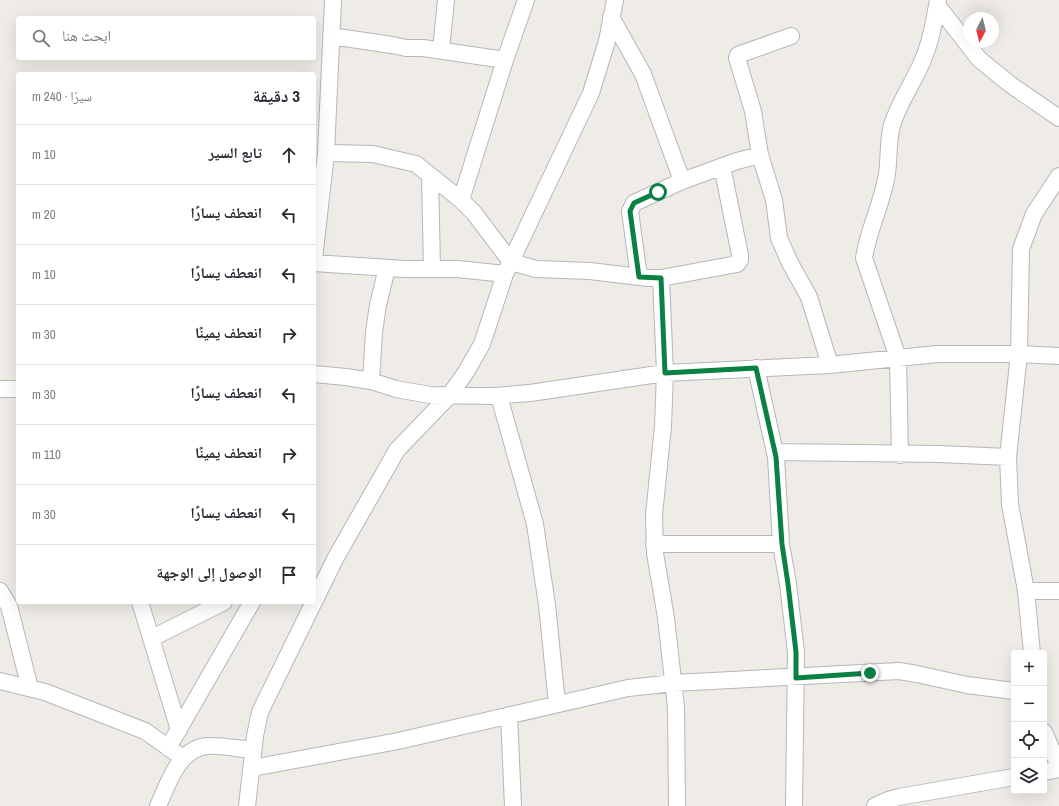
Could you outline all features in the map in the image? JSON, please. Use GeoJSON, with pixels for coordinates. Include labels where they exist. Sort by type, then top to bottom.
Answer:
{"type":"FeatureCollection","features":[{"type":"Feature","properties":{"kind":"street"},"geometry":{"type":"LineString","coordinates":[[316,242],[326,154],[333,0]]}},
{"type":"Feature","properties":{"kind":"street"},"geometry":{"type":"LineString","coordinates":[[440,50],[446,0]]}},
{"type":"Feature","properties":{"kind":"street"},"geometry":{"type":"LineString","coordinates":[[461,200],[505,60],[526,0]]}},
{"type":"Feature","properties":{"kind":"street"},"geometry":{"type":"LineString","coordinates":[[316,594],[397,450],[448,396],[466,372],[482,344],[508,268],[592,93],[607,41],[615,0]]}},
{"type":"Feature","properties":{"kind":"street"},"geometry":{"type":"LineString","coordinates":[[937,2],[979,59],[1059,118]]}},
{"type":"Feature","properties":{"kind":"street"},"geometry":{"type":"LineString","coordinates":[[900,455],[898,358],[864,258],[866,245],[886,180],[888,147],[892,125],[923,62],[930,40],[937,2]]}},
{"type":"Feature","properties":{"kind":"street"},"geometry":{"type":"LineString","coordinates":[[611,17],[643,74],[682,181]]}},
{"type":"Feature","properties":{"kind":"street"},"geometry":{"type":"LineString","coordinates":[[331,36],[406,48],[440,50],[505,60]]}},
{"type":"Feature","properties":{"kind":"street"},"geometry":{"type":"LineString","coordinates":[[791,36],[738,55],[737,58],[753,111],[760,154],[774,200],[779,238],[790,263],[809,297],[830,365]]}},
{"type":"Feature","properties":{"kind":"street"},"geometry":{"type":"LineString","coordinates":[[326,154],[373,154],[416,164],[461,200],[474,214],[508,268]]}},
{"type":"Feature","properties":{"kind":"street"},"geometry":{"type":"LineString","coordinates":[[639,277],[630,211],[634,203],[682,181],[760,154]]}},
{"type":"Feature","properties":{"kind":"street"},"geometry":{"type":"LineString","coordinates":[[316,263],[405,270],[508,268],[590,271],[661,278],[737,264],[740,260],[740,255],[722,166]]}},
{"type":"Feature","properties":{"kind":"street"},"geometry":{"type":"LineString","coordinates":[[430,175],[432,269]]}},
{"type":"Feature","properties":{"kind":"street"},"geometry":{"type":"LineString","coordinates":[[1032,650],[1026,591],[1010,504],[1008,457],[1019,354],[1021,249],[1034,214],[1059,176]]}},
{"type":"Feature","properties":{"kind":"street"},"geometry":{"type":"LineString","coordinates":[[372,382],[374,332],[378,305],[387,268]]}},
{"type":"Feature","properties":{"kind":"street"},"geometry":{"type":"LineString","coordinates":[[661,278],[665,373],[663,426],[654,516],[654,544],[666,618],[674,683],[676,707],[677,806]]}},
{"type":"Feature","properties":{"kind":"street"},"geometry":{"type":"LineString","coordinates":[[316,374],[346,377],[372,382],[396,389],[430,395],[499,396],[530,393],[665,373],[830,365],[937,354],[1019,354],[1059,356]]}},
{"type":"Feature","properties":{"kind":"street"},"geometry":{"type":"LineString","coordinates":[[756,368],[775,452],[782,544],[796,652],[794,806]]}},
{"type":"Feature","properties":{"kind":"street"},"geometry":{"type":"LineString","coordinates":[[0,389],[16,389]]}},
{"type":"Feature","properties":{"kind":"street"},"geometry":{"type":"LineString","coordinates":[[499,396],[535,524],[547,605],[557,704]]}},
{"type":"Feature","properties":{"kind":"street"},"geometry":{"type":"LineString","coordinates":[[775,452],[900,455],[939,454],[1008,457]]}},
{"type":"Feature","properties":{"kind":"street"},"geometry":{"type":"LineString","coordinates":[[654,544],[782,544]]}},
{"type":"Feature","properties":{"kind":"street"},"geometry":{"type":"LineString","coordinates":[[0,591],[9,606],[30,688]]}},
{"type":"Feature","properties":{"kind":"street"},"geometry":{"type":"LineString","coordinates":[[1026,591],[1059,591]]}},
{"type":"Feature","properties":{"kind":"street"},"geometry":{"type":"LineString","coordinates":[[141,604],[179,730]]}},
{"type":"Feature","properties":{"kind":"street"},"geometry":{"type":"LineString","coordinates":[[152,638],[220,604]]}},
{"type":"Feature","properties":{"kind":"street"},"geometry":{"type":"LineString","coordinates":[[168,748],[251,604]]}},
{"type":"Feature","properties":{"kind":"street"},"geometry":{"type":"LineString","coordinates":[[247,806],[253,750],[260,712],[311,604]]}},
{"type":"Feature","properties":{"kind":"street"},"geometry":{"type":"LineString","coordinates":[[252,768],[398,741],[628,688],[674,683],[899,672],[1011,691]]}},
{"type":"Feature","properties":{"kind":"street"},"geometry":{"type":"LineString","coordinates":[[0,681],[44,692],[145,731],[183,758]]}},
{"type":"Feature","properties":{"kind":"street"},"geometry":{"type":"LineString","coordinates":[[509,715],[513,806]]}},
{"type":"Feature","properties":{"kind":"street"},"geometry":{"type":"LineString","coordinates":[[1047,739],[1059,766]]}},
{"type":"Feature","properties":{"kind":"street"},"geometry":{"type":"LineString","coordinates":[[158,806],[177,766],[183,758],[193,750],[206,746],[253,750]]}},
{"type":"Feature","properties":{"kind":"street"},"geometry":{"type":"LineString","coordinates":[[1047,771],[1059,769]]}},
{"type":"Feature","properties":{"kind":"street"},"geometry":{"type":"LineString","coordinates":[[875,806],[899,797],[1011,778]]}},
{"type":"Feature","properties":{"kind":"route"},"geometry":{"type":"LineString","coordinates":[[658,192],[634,203],[630,211],[639,277],[661,278],[665,373],[756,368],[776,457],[782,544],[796,652],[796,678],[870,673]]}}]}
